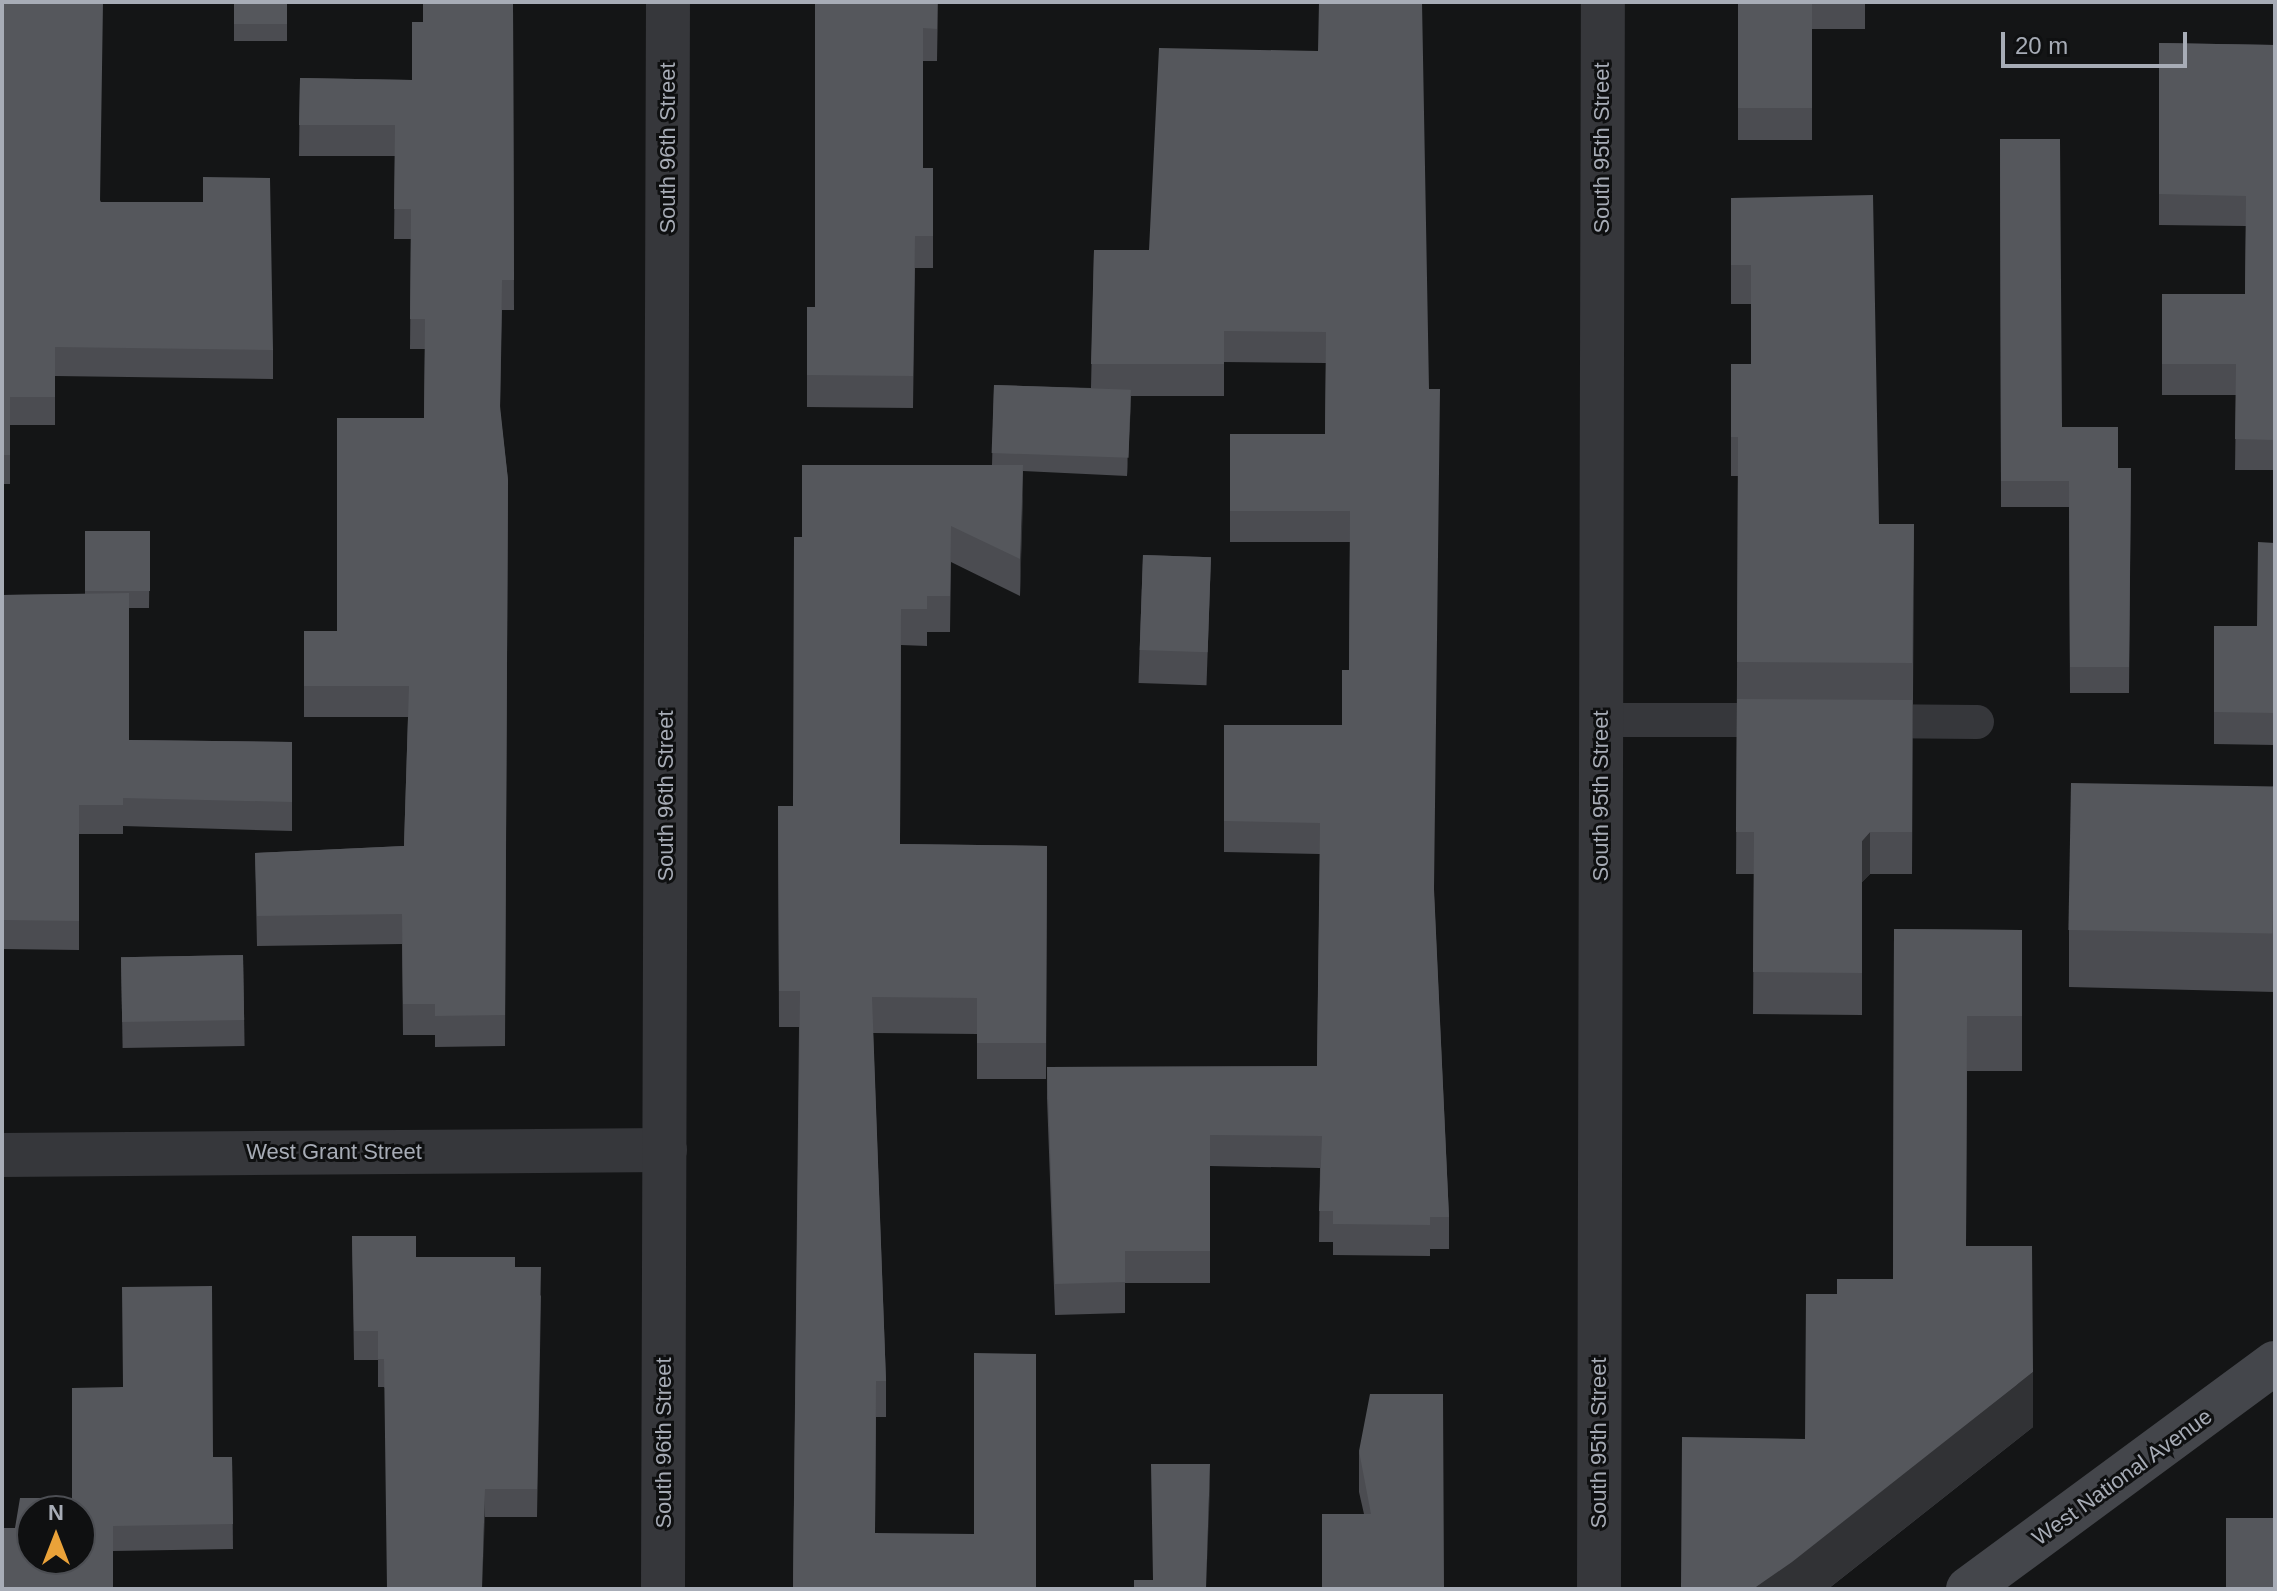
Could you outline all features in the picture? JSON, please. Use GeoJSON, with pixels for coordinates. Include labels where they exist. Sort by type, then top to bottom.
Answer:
{"type":"FeatureCollection","features":[{"type":"Feature","properties":{"kind":"main road","name":"West National Avenue"},"geometry":{"type":"LineString","coordinates":[[1968,1589],[2275,1363]]}},
{"type":"Feature","properties":{"kind":"street","name":"South 96th Street"},"geometry":{"type":"LineString","coordinates":[[663,1589],[668,2]]}},
{"type":"Feature","properties":{"kind":"street","name":"South 95th Street"},"geometry":{"type":"LineString","coordinates":[[1599,1589],[1603,2]]}},
{"type":"Feature","properties":{"kind":"street","name":"West Grant Street"},"geometry":{"type":"LineString","coordinates":[[2,1155],[665,1150]]}},
{"type":"Feature","properties":{"kind":"lane"},"geometry":{"type":"LineString","coordinates":[[1601,720],[1977,722]]}},
{"type":"Feature","properties":{"kind":"building"},"geometry":{"type":"Polygon","coordinates":[[[2,2],[103,2],[100,202],[203,202],[203,177],[270,178],[273,350],[55,347],[55,397],[10,397],[10,455],[2,455],[2,2]]]}},
{"type":"Feature","properties":{"kind":"building"},"geometry":{"type":"Polygon","coordinates":[[[234,2],[287,2],[287,24],[234,24],[234,2]]]}},
{"type":"Feature","properties":{"kind":"building"},"geometry":{"type":"Polygon","coordinates":[[[423,2],[513,2],[514,280],[502,280],[500,406],[508,480],[505,1015],[435,1016],[435,1004],[403,1004],[402,914],[257,916],[255,853],[404,846],[409,686],[304,686],[304,631],[337,631],[337,418],[424,418],[425,319],[410,319],[411,209],[394,209],[395,125],[299,125],[300,78],[412,80],[412,22],[423,22],[423,2]]]}},
{"type":"Feature","properties":{"kind":"building"},"geometry":{"type":"Polygon","coordinates":[[[815,2],[937,2],[937,29],[923,28],[923,168],[933,168],[933,236],[915,236],[913,376],[807,375],[807,307],[815,307],[815,2]]]}},
{"type":"Feature","properties":{"kind":"building"},"geometry":{"type":"Polygon","coordinates":[[[1319,2],[1422,2],[1429,389],[1440,389],[1434,889],[1449,1217],[1430,1217],[1430,1225],[1333,1224],[1333,1211],[1319,1211],[1322,1136],[1210,1135],[1210,1251],[1125,1251],[1125,1282],[1055,1284],[1047,1067],[1317,1066],[1320,823],[1224,821],[1224,725],[1342,725],[1342,670],[1349,670],[1350,511],[1230,511],[1230,434],[1325,434],[1326,332],[1224,331],[1224,364],[1091,364],[1094,250],[1149,250],[1159,48],[1318,51],[1319,2]]]}},
{"type":"Feature","properties":{"kind":"building"},"geometry":{"type":"Polygon","coordinates":[[[1738,2],[1812,2],[1812,108],[1738,108],[1738,2]]]}},
{"type":"Feature","properties":{"kind":"building"},"geometry":{"type":"Polygon","coordinates":[[[2159,43],[2275,45],[2275,440],[2235,439],[2236,364],[2162,364],[2162,294],[2245,294],[2246,196],[2159,194],[2159,43]]]}},
{"type":"Feature","properties":{"kind":"building"},"geometry":{"type":"Polygon","coordinates":[[[2000,139],[2060,139],[2062,427],[2118,427],[2118,468],[2131,468],[2129,667],[2070,667],[2069,481],[2001,481],[2000,139]]]}},
{"type":"Feature","properties":{"kind":"building"},"geometry":{"type":"Polygon","coordinates":[[[1873,195],[1879,524],[1914,524],[1912,663],[1737,662],[1738,437],[1731,437],[1731,364],[1751,364],[1751,265],[1731,265],[1731,198],[1873,195]]]}},
{"type":"Feature","properties":{"kind":"building"},"geometry":{"type":"Polygon","coordinates":[[[994,385],[1131,390],[1129,458],[992,453],[994,385]]]}},
{"type":"Feature","properties":{"kind":"building"},"geometry":{"type":"Polygon","coordinates":[[[802,465],[1023,465],[1020,559],[951,526],[950,596],[927,596],[927,609],[901,609],[900,844],[1047,846],[1046,1043],[977,1043],[977,998],[872,997],[886,1381],[876,1381],[875,1533],[974,1534],[974,1353],[1036,1354],[1036,1589],[793,1589],[800,991],[779,991],[778,806],[793,806],[794,537],[802,537],[802,465]]]}},
{"type":"Feature","properties":{"kind":"building"},"geometry":{"type":"Polygon","coordinates":[[[85,531],[150,531],[150,591],[85,591],[85,531]]]}},
{"type":"Feature","properties":{"kind":"building"},"geometry":{"type":"Polygon","coordinates":[[[2258,542],[2275,543],[2275,713],[2214,712],[2214,626],[2257,626],[2258,542]]]}},
{"type":"Feature","properties":{"kind":"building"},"geometry":{"type":"Polygon","coordinates":[[[1143,555],[1211,557],[1208,652],[1140,650],[1143,555]]]}},
{"type":"Feature","properties":{"kind":"building"},"geometry":{"type":"Polygon","coordinates":[[[129,593],[129,740],[292,742],[292,802],[123,798],[123,805],[79,805],[79,921],[2,920],[2,595],[129,593]]]}},
{"type":"Feature","properties":{"kind":"building"},"geometry":{"type":"Polygon","coordinates":[[[1737,699],[1912,700],[1912,832],[1870,832],[1862,841],[1862,973],[1753,972],[1754,832],[1736,832],[1737,699]]]}},
{"type":"Feature","properties":{"kind":"building"},"geometry":{"type":"Polygon","coordinates":[[[2071,783],[2275,787],[2272,934],[2068,930],[2071,783]]]}},
{"type":"Feature","properties":{"kind":"building"},"geometry":{"type":"Polygon","coordinates":[[[1894,929],[2022,930],[2022,1016],[1967,1016],[1966,1246],[2032,1246],[2033,1372],[1792,1562],[1753,1589],[1681,1589],[1682,1437],[1805,1439],[1806,1294],[1837,1294],[1837,1279],[1893,1279],[1894,929]]]}},
{"type":"Feature","properties":{"kind":"building"},"geometry":{"type":"Polygon","coordinates":[[[243,955],[244,1020],[122,1022],[121,957],[243,955]]]}},
{"type":"Feature","properties":{"kind":"building"},"geometry":{"type":"Polygon","coordinates":[[[352,1236],[416,1236],[416,1257],[515,1257],[515,1267],[541,1267],[537,1489],[485,1489],[482,1589],[387,1589],[384,1359],[378,1359],[378,1331],[354,1331],[352,1236]]]}},
{"type":"Feature","properties":{"kind":"building"},"geometry":{"type":"Polygon","coordinates":[[[212,1286],[213,1457],[232,1457],[233,1524],[113,1526],[113,1589],[2,1589],[2,1528],[15,1528],[16,1522],[16,1575],[96,1575],[96,1495],[72,1495],[72,1388],[123,1387],[122,1287],[212,1286]]]}},
{"type":"Feature","properties":{"kind":"building"},"geometry":{"type":"Polygon","coordinates":[[[1370,1394],[1443,1394],[1444,1589],[1322,1589],[1322,1514],[1371,1514],[1359,1451],[1370,1394]]]}},
{"type":"Feature","properties":{"kind":"building"},"geometry":{"type":"Polygon","coordinates":[[[1151,1464],[1210,1464],[1206,1589],[1134,1589],[1134,1580],[1153,1580],[1151,1464]]]}},
{"type":"Feature","properties":{"kind":"building"},"geometry":{"type":"Polygon","coordinates":[[[2226,1518],[2275,1518],[2275,1589],[2226,1589],[2226,1518]]]}}]}
